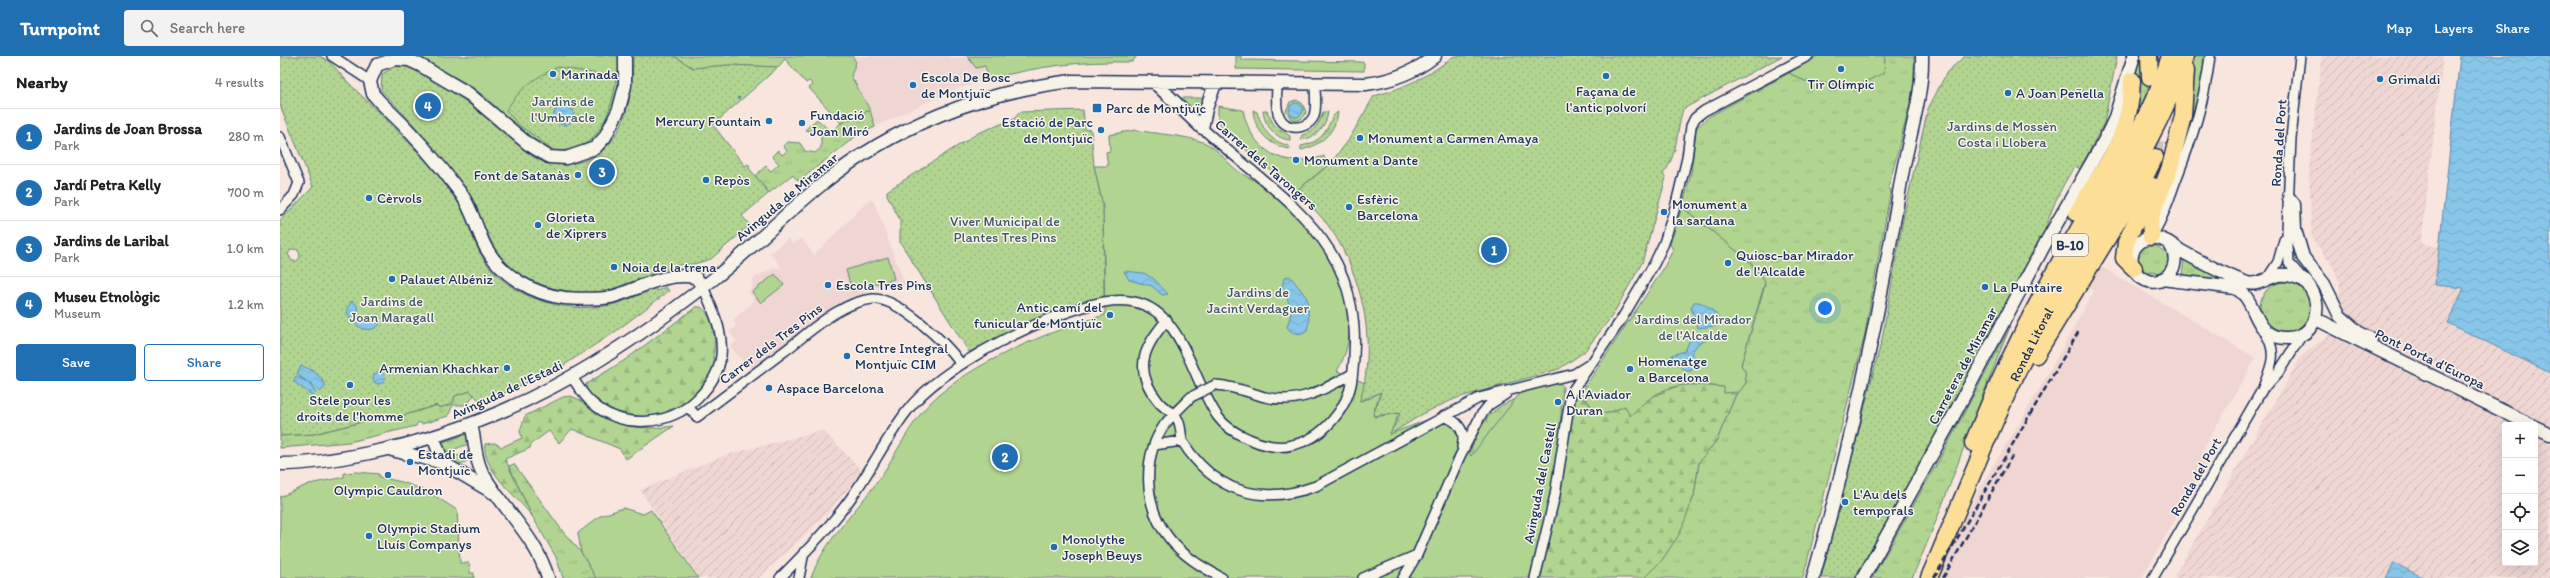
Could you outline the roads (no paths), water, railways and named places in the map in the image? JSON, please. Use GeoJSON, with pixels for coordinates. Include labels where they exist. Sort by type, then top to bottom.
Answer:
{"type":"FeatureCollection","features":[{"type":"Feature","properties":{"kind":"highway","name":"B-10"},"geometry":{"type":"LineString","coordinates":[[2151,237],[2150,220],[2170,167],[2183,116],[2186,56]]}},
{"type":"Feature","properties":{"kind":"highway","name":"Ronda Litoral"},"geometry":{"type":"LineString","coordinates":[[1982,436],[2049,309],[2162,118],[2186,56]]}},
{"type":"Feature","properties":{"kind":"highway","name":"B-10"},"geometry":{"type":"LineString","coordinates":[[2150,77],[2159,57]]}},
{"type":"Feature","properties":{"kind":"highway","name":"Ronda Litoral"},"geometry":{"type":"LineString","coordinates":[[1918,578],[1934,553],[1982,436],[1999,380],[2042,294],[2078,230],[2145,121],[2159,57]]}},
{"type":"Feature","properties":{"kind":"highway","name":"B-10"},"geometry":{"type":"LineString","coordinates":[[1982,436],[2007,346],[2036,282],[2123,134],[2130,111],[2132,80]]}},
{"type":"Feature","properties":{"kind":"highway"},"geometry":{"type":"LineString","coordinates":[[2134,268],[2124,258],[2126,242],[2162,167],[2167,139]]}},
{"type":"Feature","properties":{"kind":"highway","name":"B-10"},"geometry":{"type":"LineString","coordinates":[[1982,436],[2146,175],[2155,157]]}},
{"type":"Feature","properties":{"kind":"highway","name":"Ronda Litoral"},"geometry":{"type":"LineString","coordinates":[[1929,578],[1934,553]]}},
{"type":"Feature","properties":{"kind":"street"},"geometry":{"type":"LineString","coordinates":[[332,56],[370,81]]}},
{"type":"Feature","properties":{"kind":"street"},"geometry":{"type":"LineString","coordinates":[[572,378],[591,402],[614,416],[638,422],[665,419],[689,408],[709,387],[717,372],[721,357],[721,337],[716,316],[703,286],[695,277],[674,276],[655,279],[610,297],[581,299],[541,293],[518,282],[495,262],[464,198],[447,175],[373,94],[370,81],[377,65],[395,58],[409,60],[469,94],[528,144],[549,158],[566,158],[595,148],[605,137],[619,109],[625,86],[625,56]]}},
{"type":"Feature","properties":{"kind":"street","name":"Avinguda de Miramar"},"geometry":{"type":"LineString","coordinates":[[718,275],[780,219],[836,173],[918,123],[957,107],[1024,87],[1072,82],[1315,85],[1385,82],[1424,64],[1435,56]]}},
{"type":"Feature","properties":{"kind":"street","name":"Avinguda del Castell"},"geometry":{"type":"LineString","coordinates":[[1535,578],[1555,495],[1571,393],[1593,362],[1654,264],[1664,243],[1687,158],[1691,126],[1695,118],[1704,111],[1808,56]]}},
{"type":"Feature","properties":{"kind":"street"},"geometry":{"type":"LineString","coordinates":[[1813,578],[1878,315],[1905,159],[1923,74],[1922,56]]}},
{"type":"Feature","properties":{"kind":"street","name":"Carretera de Miramar"},"geometry":{"type":"LineString","coordinates":[[1863,578],[1949,424],[2046,242],[2104,141],[2114,120],[2134,56]]}},
{"type":"Feature","properties":{"kind":"street"},"geometry":{"type":"LineString","coordinates":[[2151,237],[2168,242],[2246,282],[2266,280],[2280,275],[2296,277],[2305,281],[2317,300],[2316,319],[2303,333],[2286,338],[2277,336],[2262,328],[2244,293],[2235,288],[2162,279],[2149,281],[2143,278],[2134,268],[2132,257],[2136,246],[2151,237],[2160,224],[2190,144],[2204,97],[2210,56]]}},
{"type":"Feature","properties":{"kind":"street","name":"Ronda del Port"},"geometry":{"type":"LineString","coordinates":[[2300,56],[2291,138],[2287,231],[2289,262],[2305,281]]}},
{"type":"Feature","properties":{"kind":"street"},"geometry":{"type":"LineString","coordinates":[[1154,82],[1202,128]]}},
{"type":"Feature","properties":{"kind":"street"},"geometry":{"type":"LineString","coordinates":[[1202,128],[1206,109],[1215,84]]}},
{"type":"Feature","properties":{"kind":"street"},"geometry":{"type":"LineString","coordinates":[[1277,85],[1279,116],[1288,126],[1294,128],[1306,125],[1314,116],[1315,85]]}},
{"type":"Feature","properties":{"kind":"street","name":"Carrer dels Tarongers"},"geometry":{"type":"LineString","coordinates":[[1167,320],[1177,335],[1219,419],[1233,432],[1256,442],[1273,446],[1293,445],[1322,430],[1347,401],[1355,346],[1352,307],[1346,284],[1332,255],[1298,210],[1202,128]]}},
{"type":"Feature","properties":{"kind":"street"},"geometry":{"type":"LineString","coordinates":[[280,137],[299,183],[294,195],[280,210]]}},
{"type":"Feature","properties":{"kind":"street"},"geometry":{"type":"LineString","coordinates":[[2289,198],[2294,204],[2295,230],[2303,257],[2324,284],[2340,316],[2358,332],[2373,340],[2404,364]]}},
{"type":"Feature","properties":{"kind":"street","name":"Ronda del Port"},"geometry":{"type":"LineString","coordinates":[[2266,280],[2278,262],[2287,231]]}},
{"type":"Feature","properties":{"kind":"street"},"geometry":{"type":"LineString","coordinates":[[2162,279],[2168,275],[2175,262],[2172,248],[2168,242]]}},
{"type":"Feature","properties":{"kind":"street","name":"Avinguda de l'Estadi"},"geometry":{"type":"LineString","coordinates":[[280,464],[335,460],[392,450],[434,438],[471,425],[539,395],[572,378],[645,331],[718,275]]}},
{"type":"Feature","properties":{"kind":"street"},"geometry":{"type":"LineString","coordinates":[[2254,310],[2256,294],[2266,280]]}},
{"type":"Feature","properties":{"kind":"street","name":"Carrer dels Tres Pins"},"geometry":{"type":"LineString","coordinates":[[689,408],[697,417],[840,311],[873,299],[892,303],[912,317],[952,352],[961,364]]}},
{"type":"Feature","properties":{"kind":"street"},"geometry":{"type":"LineString","coordinates":[[780,578],[851,498],[907,411],[925,391],[961,364],[1047,320],[1105,302],[1134,303],[1152,309],[1167,320],[1146,349],[1142,368],[1152,392],[1179,423],[1182,441],[1192,458],[1207,473],[1223,483],[1251,493],[1277,496],[1316,486],[1479,398],[1574,374],[1593,362]]}},
{"type":"Feature","properties":{"kind":"street","name":"Pont Porta d'Europa"},"geometry":{"type":"LineString","coordinates":[[2316,319],[2404,364],[2525,422]]}},
{"type":"Feature","properties":{"kind":"street","name":"Ronda del Port"},"geometry":{"type":"LineString","coordinates":[[2153,578],[2262,390],[2270,368],[2273,352],[2271,342],[2262,328]]}},
{"type":"Feature","properties":{"kind":"street","name":"Ronda del Port"},"geometry":{"type":"LineString","coordinates":[[2262,390],[2278,373],[2303,333]]}},
{"type":"Feature","properties":{"kind":"street"},"geometry":{"type":"LineString","coordinates":[[1222,578],[1186,556],[1168,537],[1155,513],[1148,472],[1154,444],[1172,415],[1191,397],[1214,385],[1232,386],[1266,397],[1295,399],[1320,392],[1352,374]]}},
{"type":"Feature","properties":{"kind":"street"},"geometry":{"type":"LineString","coordinates":[[1560,378],[1571,393]]}},
{"type":"Feature","properties":{"kind":"street"},"geometry":{"type":"LineString","coordinates":[[1403,578],[1417,555],[1460,456],[1481,415],[1490,404],[1510,391]]}},
{"type":"Feature","properties":{"kind":"street"},"geometry":{"type":"LineString","coordinates":[[1444,416],[1456,422],[1463,432],[1464,440],[1460,456]]}},
{"type":"Feature","properties":{"kind":"street"},"geometry":{"type":"LineString","coordinates":[[471,425],[475,438],[475,457],[497,494],[524,528],[548,578]]}},
{"type":"Feature","properties":{"kind":"street"},"geometry":{"type":"LineString","coordinates":[[2538,428],[2550,434]]}},
{"type":"Feature","properties":{"kind":"street"},"geometry":{"type":"LineString","coordinates":[[434,438],[448,465],[497,494]]}},
{"type":"Feature","properties":{"kind":"street"},"geometry":{"type":"LineString","coordinates":[[1154,444],[1182,441]]}},
{"type":"Feature","properties":{"kind":"street"},"geometry":{"type":"LineString","coordinates":[[392,450],[448,465],[466,466],[475,457]]}},
{"type":"Feature","properties":{"kind":"street"},"geometry":{"type":"LineString","coordinates":[[799,578],[804,552]]}},
{"type":"Feature","properties":{"kind":"street"},"geometry":{"type":"LineString","coordinates":[[1363,578],[1417,555]]}},
{"type":"Feature","properties":{"kind":"water"},"geometry":{"type":"Polygon","coordinates":[[[2460,56],[2550,56],[2550,373],[2448,323],[2464,288],[2435,285],[2460,56]]]}},
{"type":"Feature","properties":{"kind":"water"},"geometry":{"type":"Polygon","coordinates":[[[1293,103],[1299,103],[1303,107],[1303,113],[1299,117],[1293,117],[1289,113],[1289,107],[1293,103]]]}},
{"type":"Feature","properties":{"kind":"water"},"geometry":{"type":"Polygon","coordinates":[[[560,105],[568,105],[574,111],[574,119],[568,125],[560,125],[554,119],[554,111],[560,105]]]}},
{"type":"Feature","properties":{"kind":"water"},"geometry":{"type":"Polygon","coordinates":[[[1124,271],[1144,273],[1154,279],[1168,294],[1162,295],[1152,286],[1129,280],[1124,271]]]}},
{"type":"Feature","properties":{"kind":"water"},"geometry":{"type":"Polygon","coordinates":[[[1290,276],[1307,298],[1309,321],[1307,330],[1299,334],[1294,333],[1287,327],[1292,310],[1282,287],[1284,278],[1290,276]]]}},
{"type":"Feature","properties":{"kind":"water"},"geometry":{"type":"Polygon","coordinates":[[[352,301],[357,305],[359,317],[364,321],[374,319],[380,324],[370,330],[359,327],[354,323],[350,319],[347,308],[352,301]]]}},
{"type":"Feature","properties":{"kind":"water"},"geometry":{"type":"Polygon","coordinates":[[[1694,302],[1702,303],[1710,308],[1720,319],[1721,323],[1716,326],[1698,328],[1691,308],[1694,302]]]}},
{"type":"Feature","properties":{"kind":"water"},"geometry":{"type":"Polygon","coordinates":[[[1699,332],[1708,338],[1707,340],[1698,344],[1691,353],[1696,358],[1695,364],[1691,371],[1686,371],[1674,361],[1672,355],[1685,351],[1691,337],[1698,337],[1699,332]]]}},
{"type":"Feature","properties":{"kind":"water"},"geometry":{"type":"Polygon","coordinates":[[[301,366],[313,371],[321,379],[326,386],[320,392],[297,374],[301,366]]]}},
{"type":"Feature","properties":{"kind":"water"},"geometry":{"type":"Polygon","coordinates":[[[379,372],[383,374],[385,378],[383,382],[379,384],[375,382],[373,378],[375,374],[379,372]]]}},
{"type":"Feature","properties":{"kind":"water"},"geometry":{"type":"Polygon","coordinates":[[[296,376],[308,382],[316,393],[313,396],[293,381],[296,376]]]}},
{"type":"Feature","properties":{"kind":"water"},"geometry":{"type":"Polygon","coordinates":[[[2394,563],[2424,578],[2386,578],[2394,563]]]}},
{"type":"Feature","properties":{"kind":"tunnel"},"geometry":{"type":"LineString","coordinates":[[2158,60],[2160,87]]}},
{"type":"Feature","properties":{"kind":"tunnel"},"geometry":{"type":"LineString","coordinates":[[2155,157],[2156,121]]}},
{"type":"Feature","properties":{"kind":"railway"},"geometry":{"type":"LineString","coordinates":[[1934,578],[2079,331]]}},
{"type":"Feature","properties":{"kind":"railway"},"geometry":{"type":"LineString","coordinates":[[1943,578],[2012,456]]}},
{"type":"Feature","properties":{"kind":"place","name":"Tir Olímpic"},"geometry":{"type":"Point","coordinates":[1841,69]}},
{"type":"Feature","properties":{"kind":"place","name":"Marinada"},"geometry":{"type":"Point","coordinates":[553,74]}},
{"type":"Feature","properties":{"kind":"place","name":"Façana de l'antic polvorí"},"geometry":{"type":"Point","coordinates":[1606,76]}},
{"type":"Feature","properties":{"kind":"place","name":"Grimaldi"},"geometry":{"type":"Point","coordinates":[2380,79]}},
{"type":"Feature","properties":{"kind":"place","name":"Escola De Bosc de Montjuïc"},"geometry":{"type":"Point","coordinates":[913,85]}},
{"type":"Feature","properties":{"kind":"place","name":"A Joan Peñella"},"geometry":{"type":"Point","coordinates":[2008,93]}},
{"type":"Feature","properties":{"kind":"place","name":"Museu Etnològic"},"geometry":{"type":"Point","coordinates":[428,106]}},
{"type":"Feature","properties":{"kind":"place","name":"Parc de Montjuïc"},"geometry":{"type":"Point","coordinates":[1097,108]}},
{"type":"Feature","properties":{"kind":"place","name":"Mercury Fountain"},"geometry":{"type":"Point","coordinates":[769,121]}},
{"type":"Feature","properties":{"kind":"place","name":"Fundació Joan Miró"},"geometry":{"type":"Point","coordinates":[802,123]}},
{"type":"Feature","properties":{"kind":"place","name":"Estació de Parc de Montjuïc"},"geometry":{"type":"Point","coordinates":[1101,130]}},
{"type":"Feature","properties":{"kind":"place","name":"Monument a Carmen Amaya"},"geometry":{"type":"Point","coordinates":[1360,138]}},
{"type":"Feature","properties":{"kind":"place","name":"Monument a Dante"},"geometry":{"type":"Point","coordinates":[1296,160]}},
{"type":"Feature","properties":{"kind":"place","name":"Jardins de Laribal"},"geometry":{"type":"Point","coordinates":[602,172]}},
{"type":"Feature","properties":{"kind":"place","name":"Font de Satanàs"},"geometry":{"type":"Point","coordinates":[578,175]}},
{"type":"Feature","properties":{"kind":"place","name":"Repòs"},"geometry":{"type":"Point","coordinates":[706,180]}},
{"type":"Feature","properties":{"kind":"place","name":"Cèrvols"},"geometry":{"type":"Point","coordinates":[369,198]}},
{"type":"Feature","properties":{"kind":"place","name":"Esfèric Barcelona"},"geometry":{"type":"Point","coordinates":[1349,207]}},
{"type":"Feature","properties":{"kind":"place","name":"Monument a la sardana"},"geometry":{"type":"Point","coordinates":[1664,212]}},
{"type":"Feature","properties":{"kind":"place","name":"Glorieta de Xiprers"},"geometry":{"type":"Point","coordinates":[538,225]}},
{"type":"Feature","properties":{"kind":"place","name":"Jardins de Joan Brossa"},"geometry":{"type":"Point","coordinates":[1494,250]}},
{"type":"Feature","properties":{"kind":"place","name":"Quiosc-bar Mirador de l'Alcalde"},"geometry":{"type":"Point","coordinates":[1728,263]}},
{"type":"Feature","properties":{"kind":"place","name":"Noia de la trena"},"geometry":{"type":"Point","coordinates":[614,267]}},
{"type":"Feature","properties":{"kind":"place","name":"Palauet Albéniz"},"geometry":{"type":"Point","coordinates":[392,279]}},
{"type":"Feature","properties":{"kind":"place","name":"Escola Tres Pins"},"geometry":{"type":"Point","coordinates":[828,285]}},
{"type":"Feature","properties":{"kind":"place","name":"La Puntaire"},"geometry":{"type":"Point","coordinates":[1985,287]}},
{"type":"Feature","properties":{"kind":"place","name":"Antic camí del funicular de Montjuïc"},"geometry":{"type":"Point","coordinates":[1110,315]}},
{"type":"Feature","properties":{"kind":"place","name":"Centre Integral Montjuïc CIM"},"geometry":{"type":"Point","coordinates":[847,356]}},
{"type":"Feature","properties":{"kind":"place","name":"Armenian Khachkar"},"geometry":{"type":"Point","coordinates":[507,368]}},
{"type":"Feature","properties":{"kind":"place","name":"Homenatge a Barcelona"},"geometry":{"type":"Point","coordinates":[1630,369]}},
{"type":"Feature","properties":{"kind":"place","name":"Stele pour les droits de l'homme"},"geometry":{"type":"Point","coordinates":[350,385]}},
{"type":"Feature","properties":{"kind":"place","name":"Aspace Barcelona"},"geometry":{"type":"Point","coordinates":[769,388]}},
{"type":"Feature","properties":{"kind":"place","name":"A l'Aviador Duran"},"geometry":{"type":"Point","coordinates":[1558,402]}},
{"type":"Feature","properties":{"kind":"place","name":"Jardí Petra Kelly"},"geometry":{"type":"Point","coordinates":[1005,457]}},
{"type":"Feature","properties":{"kind":"place","name":"Estadi de Montjuïc"},"geometry":{"type":"Point","coordinates":[410,462]}},
{"type":"Feature","properties":{"kind":"place","name":"Olympic Cauldron"},"geometry":{"type":"Point","coordinates":[388,475]}},
{"type":"Feature","properties":{"kind":"place","name":"L'Au dels temporals"},"geometry":{"type":"Point","coordinates":[1845,502]}},
{"type":"Feature","properties":{"kind":"place","name":"Olympic Stadium Lluís Companys"},"geometry":{"type":"Point","coordinates":[369,536]}},
{"type":"Feature","properties":{"kind":"place","name":"Monolythe Joseph Beuys"},"geometry":{"type":"Point","coordinates":[1054,547]}},
{"type":"Feature","properties":{"kind":"park label","name":"Jardins de l'Umbracle"},"geometry":{"type":"Point","coordinates":[563,110]}},
{"type":"Feature","properties":{"kind":"park label","name":"Jardins de Mossèn Costa i Llobera"},"geometry":{"type":"Point","coordinates":[2002,134]}},
{"type":"Feature","properties":{"kind":"park label","name":"Viver Municipal de Plantes Tres Pins"},"geometry":{"type":"Point","coordinates":[1005,230]}},
{"type":"Feature","properties":{"kind":"park label","name":"Jardins de Jacint Verdaguer"},"geometry":{"type":"Point","coordinates":[1258,300]}},
{"type":"Feature","properties":{"kind":"park label","name":"Jardins de Joan Maragall"},"geometry":{"type":"Point","coordinates":[392,310]}},
{"type":"Feature","properties":{"kind":"park label","name":"Jardins del Mirador de l'Alcalde"},"geometry":{"type":"Point","coordinates":[1693,328]}}]}
